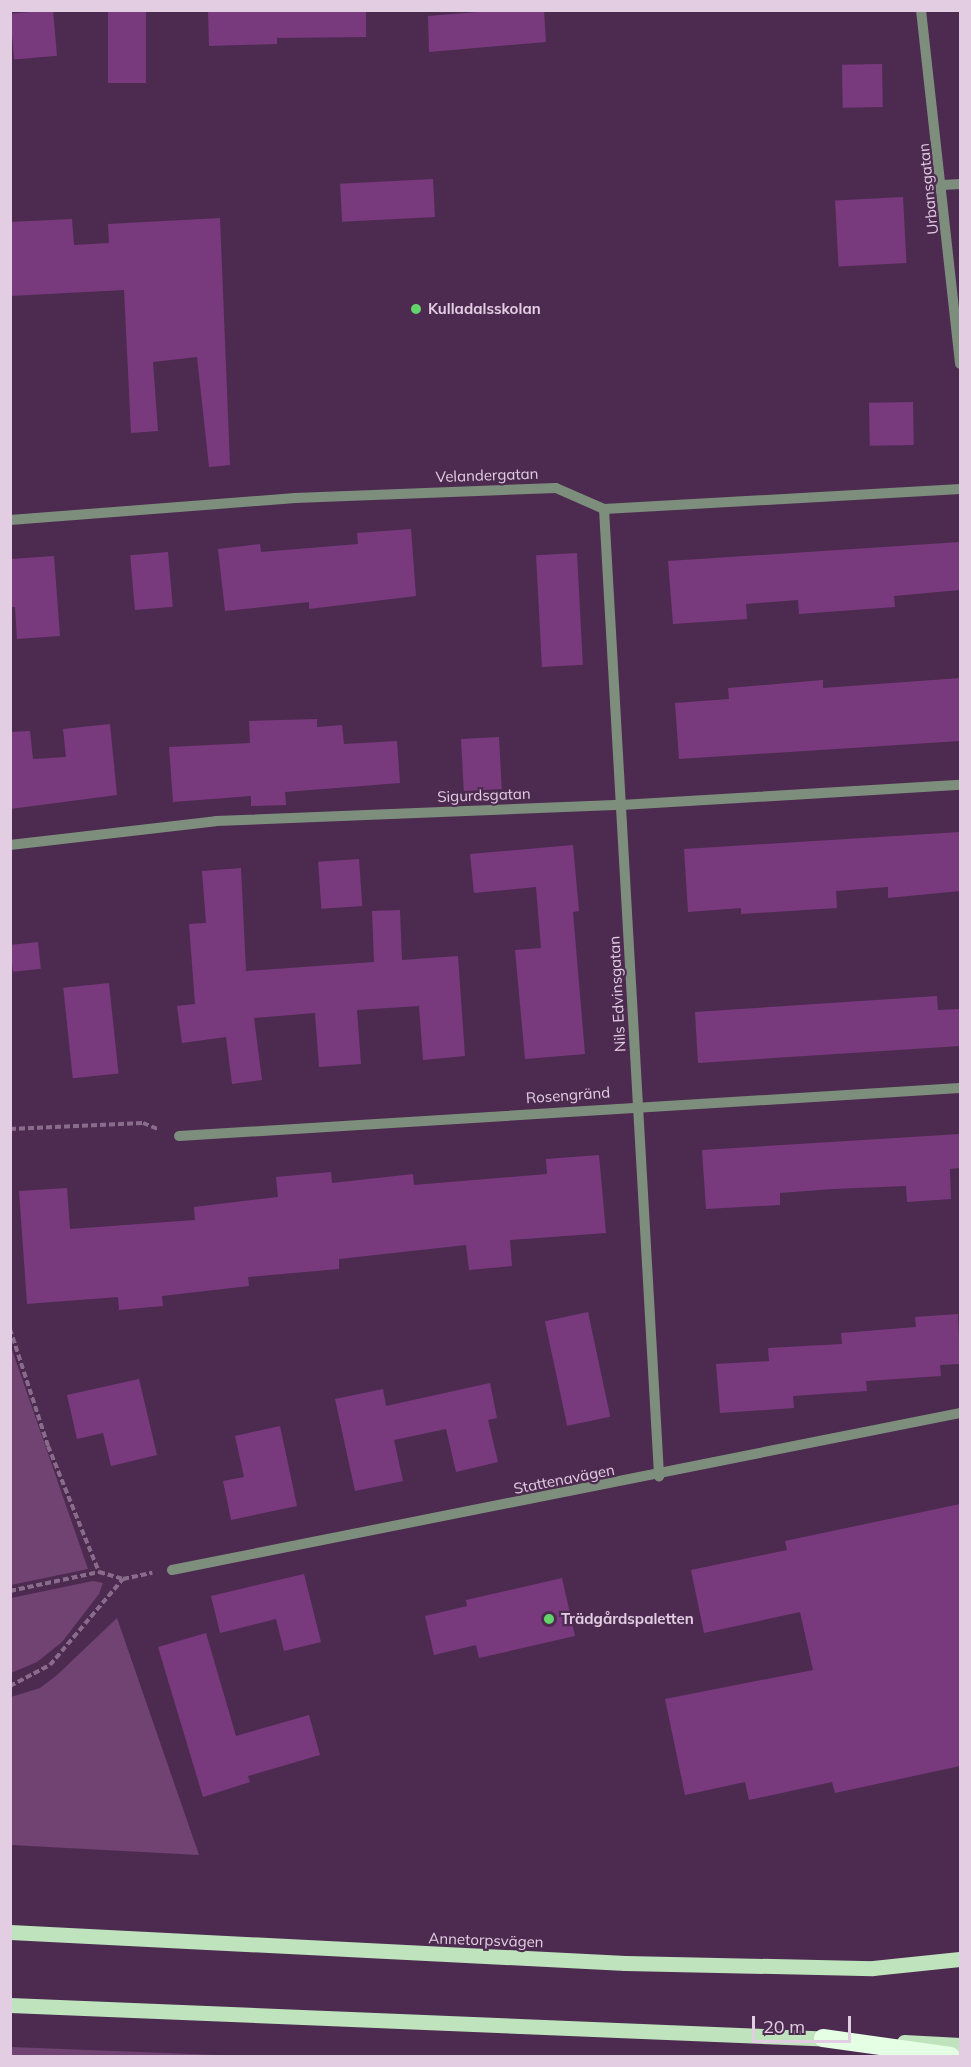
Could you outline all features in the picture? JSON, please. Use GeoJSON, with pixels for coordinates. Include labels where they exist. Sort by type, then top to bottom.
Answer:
{"type":"FeatureCollection","features":[{"type":"Feature","properties":{"kind":"highway"},"geometry":{"type":"LineString","coordinates":[[823,2038],[951,2056]]}},
{"type":"Feature","properties":{"kind":"main road","name":"Annetorpsvägen"},"geometry":{"type":"LineString","coordinates":[[10,1932],[625,1964],[873,1968],[960,1959]]}},
{"type":"Feature","properties":{"kind":"main road"},"geometry":{"type":"LineString","coordinates":[[10,2005],[960,2045]]}},
{"type":"Feature","properties":{"kind":"street","name":"Urbansgatan"},"geometry":{"type":"LineString","coordinates":[[921,10],[943,185],[960,364]]}},
{"type":"Feature","properties":{"kind":"street"},"geometry":{"type":"LineString","coordinates":[[943,185],[960,184]]}},
{"type":"Feature","properties":{"kind":"street","name":"Velandergatan"},"geometry":{"type":"LineString","coordinates":[[10,520],[295,498],[556,488],[604,509],[960,489]]}},
{"type":"Feature","properties":{"kind":"street","name":"Nils Edvinsgatan"},"geometry":{"type":"LineString","coordinates":[[604,509],[659,1476]]}},
{"type":"Feature","properties":{"kind":"street","name":"Sigurdsgatan"},"geometry":{"type":"LineString","coordinates":[[10,845],[216,821],[621,805],[960,785]]}},
{"type":"Feature","properties":{"kind":"street","name":"Rosengränd"},"geometry":{"type":"LineString","coordinates":[[179,1136],[639,1105],[960,1088]]}},
{"type":"Feature","properties":{"kind":"street","name":"Stattenavägen"},"geometry":{"type":"LineString","coordinates":[[172,1570],[659,1476],[960,1413]]}},
{"type":"Feature","properties":{"kind":"path"},"geometry":{"type":"LineString","coordinates":[[10,1129],[142,1123],[179,1136]]}},
{"type":"Feature","properties":{"kind":"path"},"geometry":{"type":"LineString","coordinates":[[10,1329],[48,1446],[99,1572]]}},
{"type":"Feature","properties":{"kind":"path"},"geometry":{"type":"LineString","coordinates":[[10,1591],[99,1572],[123,1579],[172,1570]]}},
{"type":"Feature","properties":{"kind":"path"},"geometry":{"type":"LineString","coordinates":[[10,1686],[50,1665],[123,1579]]}},
{"type":"Feature","properties":{"kind":"shaded area"},"geometry":{"type":"Polygon","coordinates":[[[10,1344],[88,1569],[11,1585],[10,1585],[10,1344]]]}},
{"type":"Feature","properties":{"kind":"shaded area"},"geometry":{"type":"Polygon","coordinates":[[[93,1581],[103,1583],[99,1594],[62,1642],[37,1662],[11,1673],[11,1598],[93,1581]]]}},
{"type":"Feature","properties":{"kind":"shaded area"},"geometry":{"type":"Polygon","coordinates":[[[117,1618],[199,1855],[11,1845],[11,1697],[40,1688],[56,1676],[117,1618]]]}},
{"type":"Feature","properties":{"kind":"shaded area"},"geometry":{"type":"Polygon","coordinates":[[[11,2047],[244,2056],[11,2056],[11,2047]]]}},
{"type":"Feature","properties":{"kind":"building"},"geometry":{"type":"Polygon","coordinates":[[[53,10],[57,56],[14,60],[10,14],[53,10]]]}},
{"type":"Feature","properties":{"kind":"building"},"geometry":{"type":"Polygon","coordinates":[[[108,10],[146,10],[146,83],[108,83],[108,10]]]}},
{"type":"Feature","properties":{"kind":"building"},"geometry":{"type":"Polygon","coordinates":[[[208,10],[366,10],[366,37],[277,38],[277,44],[209,46],[208,10]]]}},
{"type":"Feature","properties":{"kind":"building"},"geometry":{"type":"Polygon","coordinates":[[[503,10],[544,10],[546,42],[429,52],[428,16],[503,10]]]}},
{"type":"Feature","properties":{"kind":"building"},"geometry":{"type":"Polygon","coordinates":[[[882,64],[883,107],[843,108],[842,65],[882,64]]]}},
{"type":"Feature","properties":{"kind":"building"},"geometry":{"type":"Polygon","coordinates":[[[433,179],[435,217],[342,222],[340,184],[433,179]]]}},
{"type":"Feature","properties":{"kind":"building"},"geometry":{"type":"Polygon","coordinates":[[[903,197],[906,263],[839,266],[835,201],[903,197]]]}},
{"type":"Feature","properties":{"kind":"building"},"geometry":{"type":"Polygon","coordinates":[[[220,218],[230,465],[209,467],[197,357],[153,362],[158,431],[131,433],[124,290],[10,296],[10,222],[72,219],[74,245],[109,243],[108,224],[220,218]]]}},
{"type":"Feature","properties":{"kind":"building"},"geometry":{"type":"Polygon","coordinates":[[[913,402],[914,445],[870,446],[869,403],[913,402]]]}},
{"type":"Feature","properties":{"kind":"building"},"geometry":{"type":"Polygon","coordinates":[[[411,529],[416,596],[309,609],[309,602],[225,611],[218,549],[260,544],[261,552],[358,544],[357,533],[411,529]]]}},
{"type":"Feature","properties":{"kind":"building"},"geometry":{"type":"Polygon","coordinates":[[[960,542],[960,590],[894,596],[895,607],[799,614],[798,600],[746,604],[747,619],[673,624],[668,561],[960,542]]]}},
{"type":"Feature","properties":{"kind":"building"},"geometry":{"type":"Polygon","coordinates":[[[168,552],[173,607],[135,610],[130,555],[168,552]]]}},
{"type":"Feature","properties":{"kind":"building"},"geometry":{"type":"Polygon","coordinates":[[[577,553],[583,665],[542,667],[536,555],[577,553]]]}},
{"type":"Feature","properties":{"kind":"building"},"geometry":{"type":"Polygon","coordinates":[[[54,556],[60,636],[17,639],[15,607],[10,607],[10,559],[54,556]]]}},
{"type":"Feature","properties":{"kind":"building"},"geometry":{"type":"Polygon","coordinates":[[[960,678],[960,741],[679,759],[675,703],[729,699],[728,688],[823,680],[823,688],[960,678]]]}},
{"type":"Feature","properties":{"kind":"building"},"geometry":{"type":"Polygon","coordinates":[[[317,719],[317,727],[342,725],[344,744],[397,741],[400,783],[285,792],[286,805],[251,806],[251,796],[173,802],[169,747],[250,743],[249,721],[317,719]]]}},
{"type":"Feature","properties":{"kind":"building"},"geometry":{"type":"Polygon","coordinates":[[[110,724],[117,795],[10,809],[10,732],[30,731],[33,759],[66,757],[63,729],[110,724]]]}},
{"type":"Feature","properties":{"kind":"building"},"geometry":{"type":"Polygon","coordinates":[[[499,737],[502,789],[464,791],[461,739],[499,737]]]}},
{"type":"Feature","properties":{"kind":"building"},"geometry":{"type":"Polygon","coordinates":[[[960,832],[960,891],[888,898],[888,887],[836,891],[837,908],[741,914],[741,908],[688,912],[684,849],[960,832]]]}},
{"type":"Feature","properties":{"kind":"building"},"geometry":{"type":"Polygon","coordinates":[[[573,845],[579,911],[573,912],[585,1054],[525,1059],[515,950],[541,948],[536,887],[474,893],[470,854],[573,845]]]}},
{"type":"Feature","properties":{"kind":"building"},"geometry":{"type":"Polygon","coordinates":[[[359,859],[362,906],[321,909],[318,862],[359,859]]]}},
{"type":"Feature","properties":{"kind":"building"},"geometry":{"type":"Polygon","coordinates":[[[241,868],[246,971],[374,962],[372,911],[400,910],[402,960],[458,956],[465,1056],[423,1060],[419,1006],[357,1010],[361,1064],[319,1067],[315,1013],[254,1018],[262,1080],[232,1084],[226,1037],[182,1043],[177,1006],[195,1004],[189,924],[206,923],[202,871],[241,868]]]}},
{"type":"Feature","properties":{"kind":"building"},"geometry":{"type":"Polygon","coordinates":[[[38,942],[41,969],[13,972],[10,945],[38,942]]]}},
{"type":"Feature","properties":{"kind":"building"},"geometry":{"type":"Polygon","coordinates":[[[109,983],[119,1074],[73,1078],[63,988],[109,983]]]}},
{"type":"Feature","properties":{"kind":"building"},"geometry":{"type":"Polygon","coordinates":[[[937,996],[938,1010],[960,1009],[960,1046],[698,1063],[695,1012],[937,996]]]}},
{"type":"Feature","properties":{"kind":"building"},"geometry":{"type":"Polygon","coordinates":[[[960,1134],[960,1168],[950,1169],[951,1199],[907,1202],[906,1186],[780,1193],[780,1205],[706,1209],[702,1150],[960,1134]]]}},
{"type":"Feature","properties":{"kind":"building"},"geometry":{"type":"Polygon","coordinates":[[[599,1155],[606,1233],[510,1240],[512,1266],[469,1270],[466,1245],[339,1259],[339,1269],[248,1277],[249,1286],[162,1296],[163,1306],[119,1310],[118,1297],[27,1304],[19,1191],[67,1188],[70,1229],[195,1220],[194,1207],[278,1197],[276,1177],[331,1172],[332,1183],[413,1174],[414,1185],[547,1174],[546,1159],[599,1155]]]}},
{"type":"Feature","properties":{"kind":"building"},"geometry":{"type":"Polygon","coordinates":[[[588,1312],[610,1417],[567,1426],[545,1321],[588,1312]]]}},
{"type":"Feature","properties":{"kind":"building"},"geometry":{"type":"Polygon","coordinates":[[[958,1314],[960,1364],[940,1365],[941,1376],[866,1381],[867,1391],[793,1396],[794,1408],[720,1413],[716,1364],[769,1361],[768,1348],[842,1344],[841,1333],[916,1327],[915,1317],[958,1314]]]}},
{"type":"Feature","properties":{"kind":"building"},"geometry":{"type":"Polygon","coordinates":[[[139,1379],[157,1455],[111,1466],[103,1433],[77,1439],[67,1395],[139,1379]]]}},
{"type":"Feature","properties":{"kind":"building"},"geometry":{"type":"Polygon","coordinates":[[[490,1383],[497,1418],[488,1420],[498,1462],[456,1472],[446,1429],[394,1440],[403,1481],[355,1491],[335,1399],[383,1389],[386,1406],[490,1383]]]}},
{"type":"Feature","properties":{"kind":"building"},"geometry":{"type":"Polygon","coordinates":[[[280,1426],[297,1506],[231,1520],[223,1481],[244,1477],[235,1436],[280,1426]]]}},
{"type":"Feature","properties":{"kind":"building"},"geometry":{"type":"Polygon","coordinates":[[[960,1504],[960,1766],[835,1793],[832,1782],[749,1800],[745,1782],[685,1795],[665,1699],[813,1670],[800,1612],[704,1633],[691,1570],[787,1550],[785,1541],[960,1504]]]}},
{"type":"Feature","properties":{"kind":"building"},"geometry":{"type":"Polygon","coordinates":[[[304,1574],[321,1642],[284,1651],[276,1619],[220,1633],[211,1596],[304,1574]]]}},
{"type":"Feature","properties":{"kind":"building"},"geometry":{"type":"Polygon","coordinates":[[[562,1578],[575,1636],[479,1658],[476,1645],[434,1655],[425,1616],[467,1606],[466,1600],[562,1578]]]}},
{"type":"Feature","properties":{"kind":"building"},"geometry":{"type":"Polygon","coordinates":[[[206,1633],[236,1736],[309,1715],[320,1755],[248,1776],[250,1782],[203,1797],[158,1647],[206,1633]]]}},
{"type":"Feature","properties":{"kind":"place","name":"Kulladalsskolan"},"geometry":{"type":"Point","coordinates":[416,309]}},
{"type":"Feature","properties":{"kind":"place","name":"Trädgårdspaletten"},"geometry":{"type":"Point","coordinates":[549,1619]}}]}
